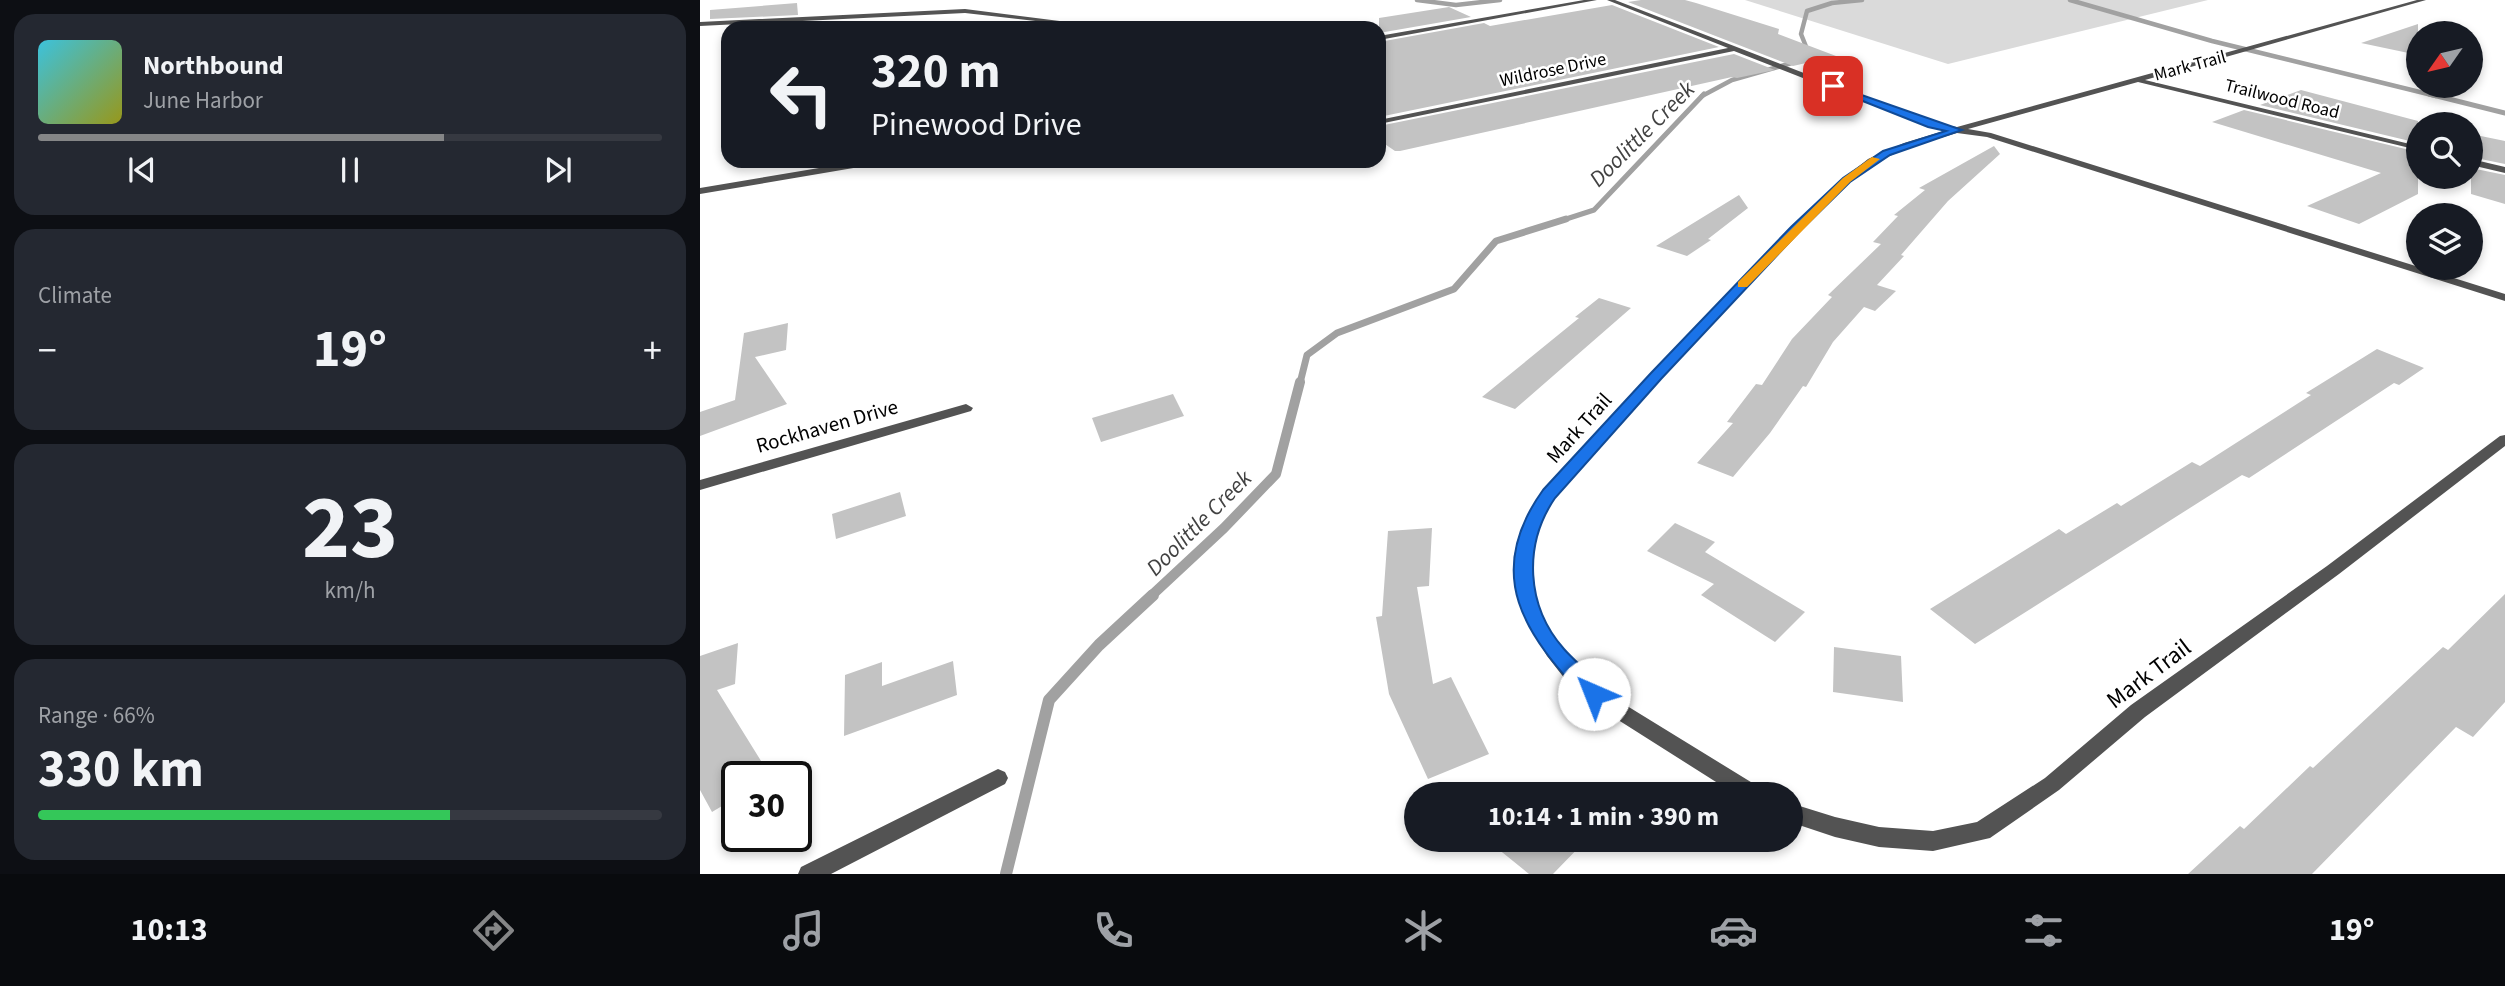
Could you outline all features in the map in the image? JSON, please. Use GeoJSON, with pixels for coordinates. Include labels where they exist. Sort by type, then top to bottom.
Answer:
{"type":"FeatureCollection","features":[{"type":"Feature","properties":{"kind":"street"},"geometry":{"type":"LineString","coordinates":[[1386,37],[1594,0]]}},
{"type":"Feature","properties":{"kind":"street"},"geometry":{"type":"LineString","coordinates":[[1610,0],[1931,125],[1957,130]]}},
{"type":"Feature","properties":{"kind":"street","name":"Mark Trail"},"geometry":{"type":"LineString","coordinates":[[1733,782],[1594,694],[1555,653],[1535,620],[1525,596],[1522,566],[1534,515],[1549,494],[1795,229],[1847,180],[1886,153],[1957,130],[2423,0]]}},
{"type":"Feature","properties":{"kind":"street"},"geometry":{"type":"LineString","coordinates":[[752,21],[965,11],[1051,21]]}},
{"type":"Feature","properties":{"kind":"street"},"geometry":{"type":"LineString","coordinates":[[856,15],[857,21]]}},
{"type":"Feature","properties":{"kind":"street"},"geometry":{"type":"LineString","coordinates":[[700,24],[721,23]]}},
{"type":"Feature","properties":{"kind":"street","name":"Wildrose Drive"},"geometry":{"type":"LineString","coordinates":[[1386,120],[1733,49]]}},
{"type":"Feature","properties":{"kind":"street","name":"Trailwood Road"},"geometry":{"type":"LineString","coordinates":[[2139,80],[2406,145]]}},
{"type":"Feature","properties":{"kind":"street","name":"Mark Trail"},"geometry":{"type":"LineString","coordinates":[[1957,130],[1988,135],[2505,298]]}},
{"type":"Feature","properties":{"kind":"street"},"geometry":{"type":"LineString","coordinates":[[2483,165],[2505,170]]}},
{"type":"Feature","properties":{"kind":"street"},"geometry":{"type":"LineString","coordinates":[[700,191],[836,168]]}},
{"type":"Feature","properties":{"kind":"street","name":"Rockhaven Drive"},"geometry":{"type":"LineString","coordinates":[[700,485],[966,408]]}},
{"type":"Feature","properties":{"kind":"street","name":"Mark Trail"},"geometry":{"type":"LineString","coordinates":[[1803,816],[1835,827],[1879,837],[1933,841],[1982,831],[2052,785],[2138,711],[2333,570],[2505,439]]}},
{"type":"Feature","properties":{"kind":"street"},"geometry":{"type":"LineString","coordinates":[[809,874],[998,778]]}},
{"type":"Feature","properties":{"kind":"shaded area"},"geometry":{"type":"Polygon","coordinates":[[[1745,0],[2208,0],[1948,64],[1745,0]]]}},
{"type":"Feature","properties":{"kind":"building"},"geometry":{"type":"Polygon","coordinates":[[[1685,0],[1696,3],[1779,29],[1778,34],[1836,56],[1793,66],[1628,2],[1685,0]]]}},
{"type":"Feature","properties":{"kind":"building"},"geometry":{"type":"Polygon","coordinates":[[[797,3],[798,15],[710,19],[710,10],[797,3]]]}},
{"type":"Feature","properties":{"kind":"building"},"geometry":{"type":"Polygon","coordinates":[[[1612,5],[1719,47],[1386,116],[1386,41],[1484,23],[1490,26],[1612,5]]]}},
{"type":"Feature","properties":{"kind":"building"},"geometry":{"type":"Polygon","coordinates":[[[1449,7],[1471,17],[1386,32],[1386,21],[1379,21],[1379,18],[1449,7]]]}},
{"type":"Feature","properties":{"kind":"building"},"geometry":{"type":"Polygon","coordinates":[[[2406,28],[2406,52],[2361,43],[2406,28]]]}},
{"type":"Feature","properties":{"kind":"building"},"geometry":{"type":"Polygon","coordinates":[[[1734,54],[1775,70],[1732,77],[1400,151],[1386,145],[1386,125],[1734,54]]]}},
{"type":"Feature","properties":{"kind":"building"},"geometry":{"type":"Polygon","coordinates":[[[2301,90],[2406,118],[2406,140],[2260,105],[2301,90]]]}},
{"type":"Feature","properties":{"kind":"building"},"geometry":{"type":"Polygon","coordinates":[[[2244,110],[2406,149],[2406,189],[2418,189],[2418,194],[2359,224],[2307,206],[2381,173],[2212,122],[2244,110]]]}},
{"type":"Feature","properties":{"kind":"building"},"geometry":{"type":"Polygon","coordinates":[[[2483,136],[2505,141],[2505,164],[2483,159],[2483,136]]]}},
{"type":"Feature","properties":{"kind":"building"},"geometry":{"type":"Polygon","coordinates":[[[1994,146],[2000,154],[1948,201],[1877,285],[1896,291],[1875,311],[1864,307],[1833,342],[1806,387],[1803,386],[1770,433],[1733,477],[1697,463],[1733,423],[1727,422],[1756,384],[1762,385],[1792,339],[1832,297],[1828,295],[1881,244],[1873,242],[1898,216],[1894,215],[1925,190],[1919,188],[1994,146]]]}},
{"type":"Feature","properties":{"kind":"building"},"geometry":{"type":"Polygon","coordinates":[[[2483,170],[2505,175],[2505,204],[2471,194],[2471,189],[2483,189],[2483,170]]]}},
{"type":"Feature","properties":{"kind":"building"},"geometry":{"type":"Polygon","coordinates":[[[1739,195],[1748,208],[1708,239],[1711,240],[1687,256],[1656,246],[1739,195]]]}},
{"type":"Feature","properties":{"kind":"building"},"geometry":{"type":"Polygon","coordinates":[[[1599,298],[1631,308],[1515,409],[1482,397],[1579,318],[1575,317],[1599,298]]]}},
{"type":"Feature","properties":{"kind":"building"},"geometry":{"type":"Polygon","coordinates":[[[788,323],[786,350],[755,357],[787,404],[700,436],[700,412],[735,400],[744,333],[788,323]]]}},
{"type":"Feature","properties":{"kind":"building"},"geometry":{"type":"Polygon","coordinates":[[[2377,349],[2424,368],[2399,385],[2394,383],[2249,478],[2242,475],[1975,644],[1930,609],[2059,529],[2066,534],[2117,503],[2121,506],[2192,462],[2200,466],[2311,395],[2306,393],[2377,349]]]}},
{"type":"Feature","properties":{"kind":"building"},"geometry":{"type":"Polygon","coordinates":[[[1173,394],[1184,416],[1101,442],[1092,418],[1173,394]]]}},
{"type":"Feature","properties":{"kind":"building"},"geometry":{"type":"Polygon","coordinates":[[[900,492],[906,516],[836,539],[832,514],[900,492]]]}},
{"type":"Feature","properties":{"kind":"building"},"geometry":{"type":"Polygon","coordinates":[[[1675,523],[1715,542],[1705,552],[1805,612],[1775,642],[1701,595],[1714,584],[1647,551],[1675,523]]]}},
{"type":"Feature","properties":{"kind":"building"},"geometry":{"type":"Polygon","coordinates":[[[1432,528],[1429,586],[1417,587],[1433,684],[1451,677],[1489,754],[1428,779],[1389,694],[1376,617],[1382,616],[1388,531],[1432,528]]]}},
{"type":"Feature","properties":{"kind":"building"},"geometry":{"type":"Polygon","coordinates":[[[2505,594],[2505,702],[2473,737],[2456,727],[2312,874],[2188,874],[2240,826],[2244,829],[2310,766],[2313,768],[2443,647],[2448,650],[2505,594]]]}},
{"type":"Feature","properties":{"kind":"building"},"geometry":{"type":"Polygon","coordinates":[[[738,643],[735,684],[717,690],[761,761],[721,761],[721,807],[712,812],[700,790],[700,656],[738,643]]]}},
{"type":"Feature","properties":{"kind":"building"},"geometry":{"type":"Polygon","coordinates":[[[1834,647],[1901,656],[1903,702],[1833,692],[1834,647]]]}},
{"type":"Feature","properties":{"kind":"building"},"geometry":{"type":"Polygon","coordinates":[[[953,661],[957,695],[844,736],[845,675],[882,662],[882,686],[953,661]]]}},
{"type":"Feature","properties":{"kind":"building"},"geometry":{"type":"Polygon","coordinates":[[[1502,852],[1574,852],[1553,874],[1529,874],[1502,852]]]}},
{"type":"Feature","properties":{"kind":"waterway"},"geometry":{"type":"LineString","coordinates":[[1417,0],[1456,5],[1500,0]]}},
{"type":"Feature","properties":{"kind":"waterway","name":"Doolittle Creek"},"geometry":{"type":"LineString","coordinates":[[1809,54],[1801,34],[1807,11],[1832,3],[1862,0]]}},
{"type":"Feature","properties":{"kind":"waterway"},"geometry":{"type":"LineString","coordinates":[[2070,0],[2212,41],[2406,89]]}},
{"type":"Feature","properties":{"kind":"waterway","name":"Doolittle Creek"},"geometry":{"type":"LineString","coordinates":[[1702,96],[1732,80],[1799,61]]}},
{"type":"Feature","properties":{"kind":"waterway","name":"Doolittle Creek"},"geometry":{"type":"LineString","coordinates":[[1560,221],[1594,210],[1702,96]]}},
{"type":"Feature","properties":{"kind":"waterway"},"geometry":{"type":"LineString","coordinates":[[2445,98],[2505,113]]}},
{"type":"Feature","properties":{"kind":"waterway","name":"Doolittle Creek"},"geometry":{"type":"LineString","coordinates":[[1300,383],[1307,355],[1337,333],[1454,289],[1496,241],[1566,219]]}},
{"type":"Feature","properties":{"kind":"waterway","name":"Doolittle Creek"},"geometry":{"type":"LineString","coordinates":[[1151,596],[1224,528],[1276,474],[1300,382]]}},
{"type":"Feature","properties":{"kind":"waterway","name":"Doolittle Creek"},"geometry":{"type":"LineString","coordinates":[[1006,874],[1049,700],[1099,645],[1153,595]]}},
{"type":"Feature","properties":{"kind":"slow traffic"},"geometry":{"type":"LineString","coordinates":[[1743,285],[1795,229],[1847,180],[1876,159]]}},
{"type":"Feature","properties":{"kind":"route"},"geometry":{"type":"LineString","coordinates":[[1594,694],[1555,653],[1535,620],[1525,596],[1522,566],[1534,515],[1549,494],[1656,376],[1795,229],[1847,180],[1886,153],[1957,130],[1931,125],[1833,86]]}}]}
